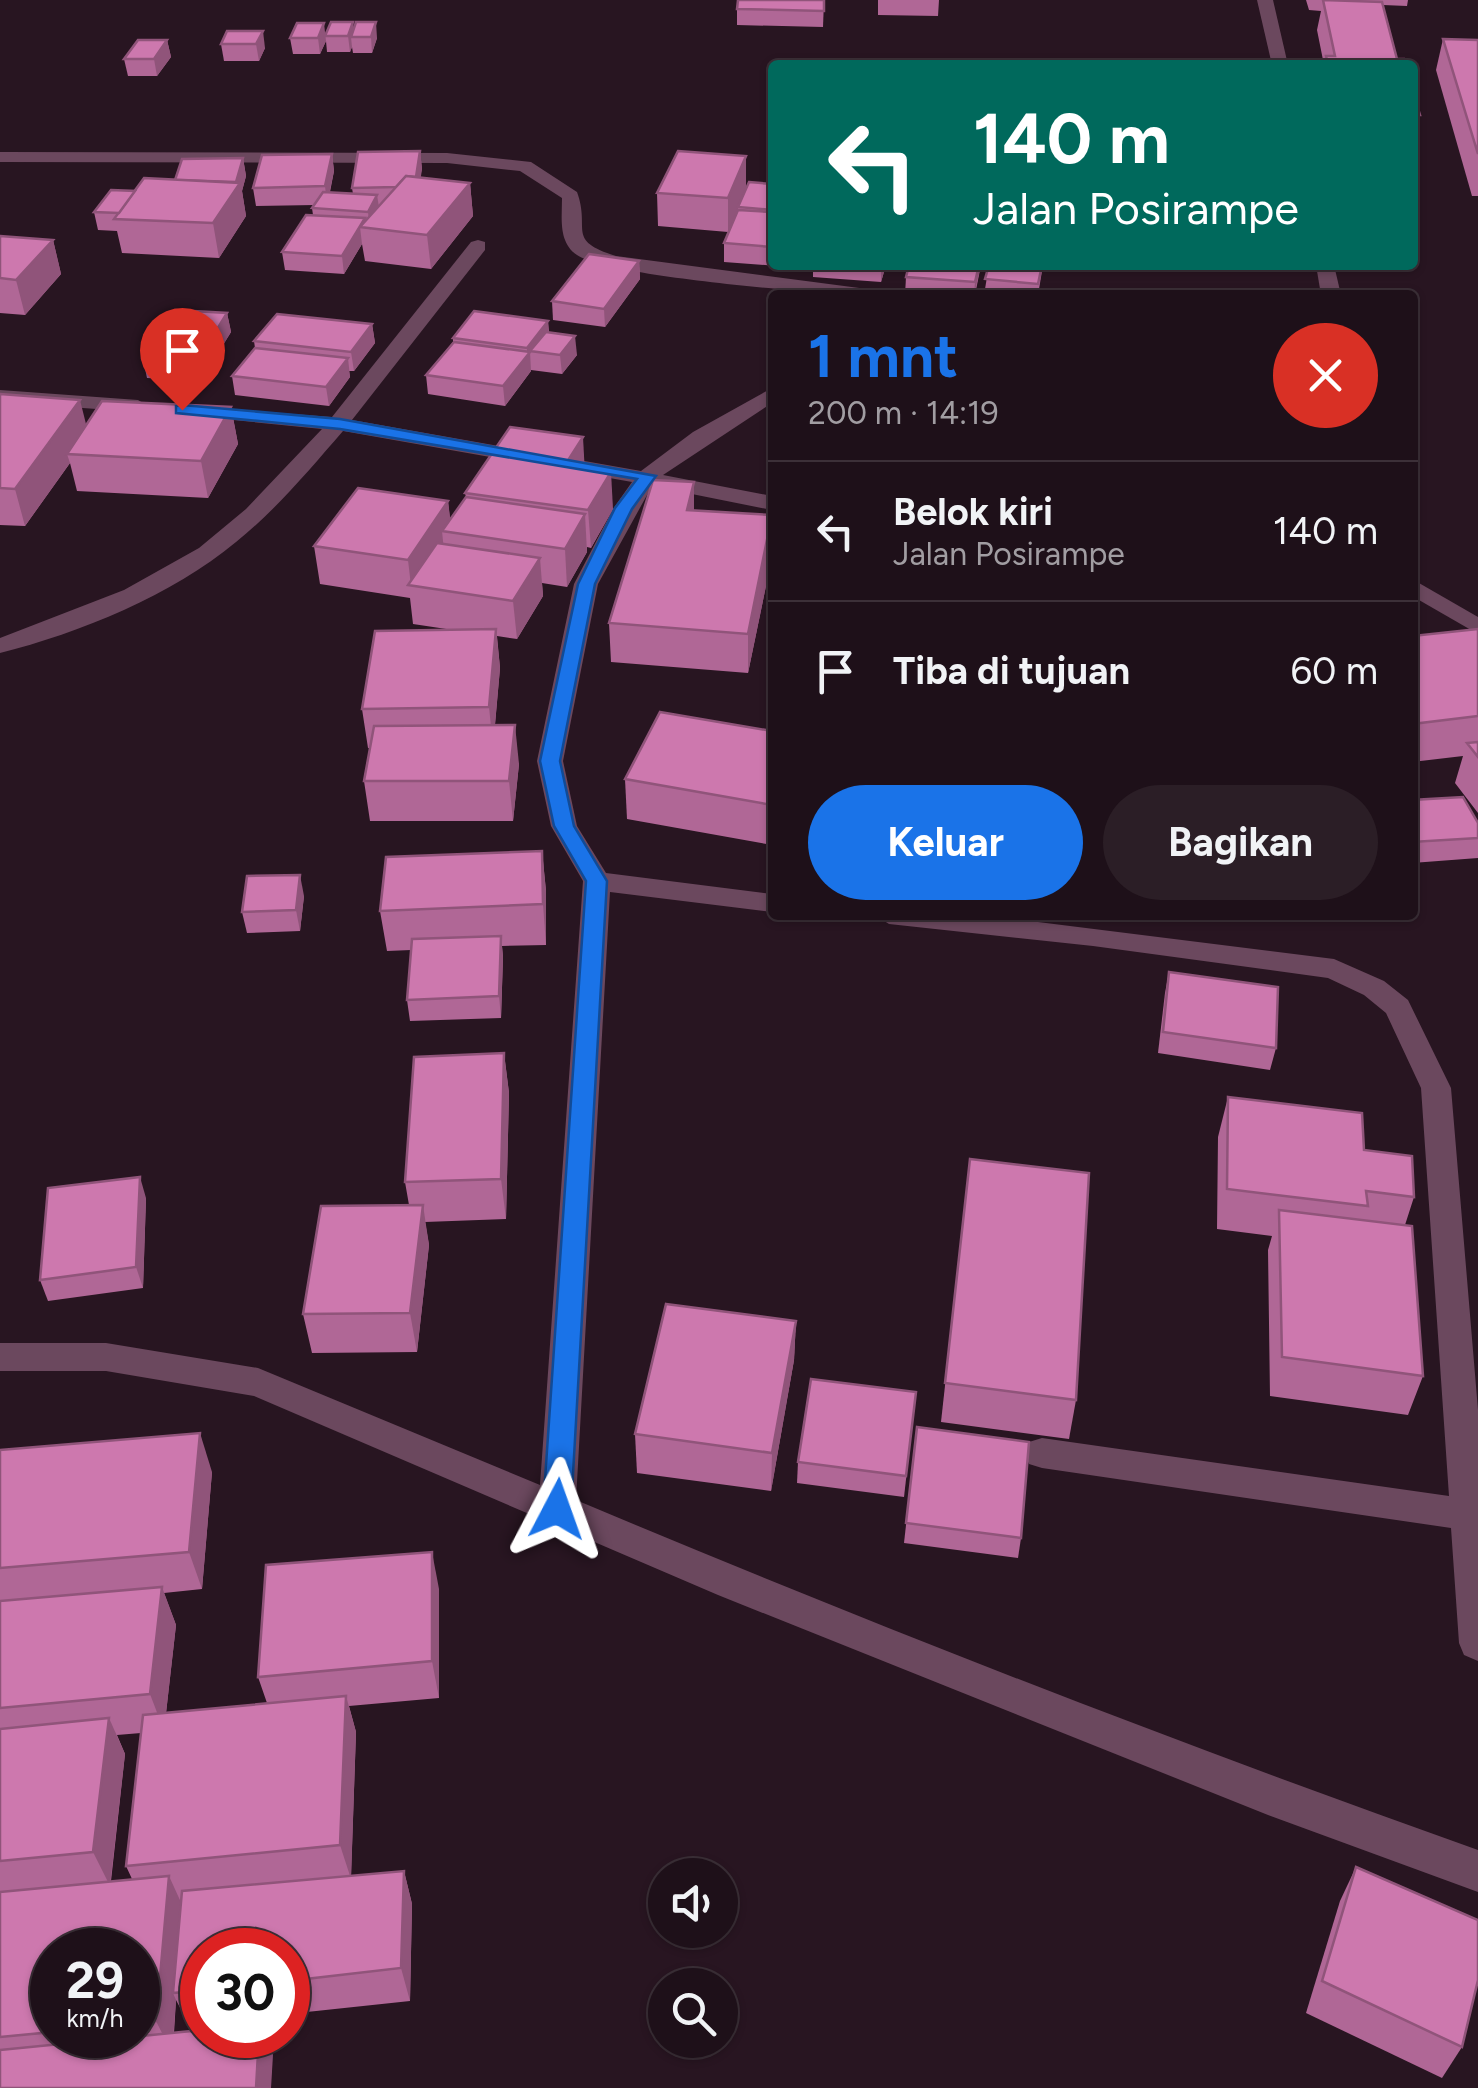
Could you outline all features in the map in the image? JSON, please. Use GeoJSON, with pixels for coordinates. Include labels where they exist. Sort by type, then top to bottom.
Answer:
{"type":"FeatureCollection","features":[{"type":"Feature","properties":{"kind":"street"},"geometry":{"type":"LineString","coordinates":[[1265,0],[1279,60]]}},
{"type":"Feature","properties":{"kind":"street"},"geometry":{"type":"LineString","coordinates":[[0,157],[391,157],[526,166],[571,196],[572,239],[584,252],[614,261],[829,290]]}},
{"type":"Feature","properties":{"kind":"street"},"geometry":{"type":"LineString","coordinates":[[0,646],[70,622],[207,553],[254,516],[340,424],[478,246]]}},
{"type":"Feature","properties":{"kind":"street"},"geometry":{"type":"LineString","coordinates":[[0,396],[340,424],[648,476],[768,502]]}},
{"type":"Feature","properties":{"kind":"street"},"geometry":{"type":"LineString","coordinates":[[557,1509],[597,881],[564,826],[550,761],[586,584],[624,508],[648,476],[702,436],[768,396]]}},
{"type":"Feature","properties":{"kind":"street"},"geometry":{"type":"LineString","coordinates":[[1418,590],[1478,627]]}},
{"type":"Feature","properties":{"kind":"street"},"geometry":{"type":"LineString","coordinates":[[597,881],[768,902]]}},
{"type":"Feature","properties":{"kind":"street"},"geometry":{"type":"LineString","coordinates":[[938,920],[1093,936],[1334,969],[1374,988],[1398,1007],[1436,1088],[1465,1514],[1478,1643]]}},
{"type":"Feature","properties":{"kind":"street"},"geometry":{"type":"LineString","coordinates":[[0,1357],[106,1357],[258,1382],[557,1509],[1268,1795],[1478,1871]]}},
{"type":"Feature","properties":{"kind":"street"},"geometry":{"type":"LineString","coordinates":[[1042,1453],[1465,1514]]}},
{"type":"Feature","properties":{"kind":"building"},"geometry":{"type":"Polygon","coordinates":[[[738,0],[824,0],[824,11],[737,9],[738,0]]]}},
{"type":"Feature","properties":{"kind":"building"},"geometry":{"type":"Polygon","coordinates":[[[1323,0],[1382,2],[1397,59],[1404,60],[1327,60],[1326,56],[1335,56],[1323,0]]]}},
{"type":"Feature","properties":{"kind":"building"},"geometry":{"type":"Polygon","coordinates":[[[331,22],[353,22],[348,36],[325,36],[331,22]]]}},
{"type":"Feature","properties":{"kind":"building"},"geometry":{"type":"Polygon","coordinates":[[[356,22],[376,22],[371,37],[351,37],[356,22]]]}},
{"type":"Feature","properties":{"kind":"building"},"geometry":{"type":"Polygon","coordinates":[[[297,23],[324,23],[318,38],[290,38],[297,23]]]}},
{"type":"Feature","properties":{"kind":"building"},"geometry":{"type":"Polygon","coordinates":[[[227,31],[263,31],[256,44],[221,44],[227,31]]]}},
{"type":"Feature","properties":{"kind":"building"},"geometry":{"type":"Polygon","coordinates":[[[1443,39],[1478,40],[1478,154],[1443,39]]]}},
{"type":"Feature","properties":{"kind":"building"},"geometry":{"type":"Polygon","coordinates":[[[138,40],[167,40],[154,59],[124,59],[138,40]]]}},
{"type":"Feature","properties":{"kind":"building"},"geometry":{"type":"Polygon","coordinates":[[[420,151],[416,177],[406,176],[396,187],[352,188],[358,152],[420,151]]]}},
{"type":"Feature","properties":{"kind":"building"},"geometry":{"type":"Polygon","coordinates":[[[678,151],[746,156],[728,198],[657,193],[678,151]]]}},
{"type":"Feature","properties":{"kind":"building"},"geometry":{"type":"Polygon","coordinates":[[[332,154],[325,186],[253,188],[262,155],[332,154]]]}},
{"type":"Feature","properties":{"kind":"building"},"geometry":{"type":"Polygon","coordinates":[[[243,158],[236,182],[175,180],[182,159],[243,158]]]}},
{"type":"Feature","properties":{"kind":"building"},"geometry":{"type":"Polygon","coordinates":[[[406,176],[470,183],[427,235],[360,227],[406,176]]]}},
{"type":"Feature","properties":{"kind":"building"},"geometry":{"type":"Polygon","coordinates":[[[144,178],[240,183],[213,223],[114,219],[144,178]]]}},
{"type":"Feature","properties":{"kind":"building"},"geometry":{"type":"Polygon","coordinates":[[[749,182],[768,184],[768,210],[738,207],[749,182]]]}},
{"type":"Feature","properties":{"kind":"building"},"geometry":{"type":"Polygon","coordinates":[[[111,190],[135,191],[119,213],[94,212],[111,190]]]}},
{"type":"Feature","properties":{"kind":"building"},"geometry":{"type":"Polygon","coordinates":[[[323,192],[377,195],[368,212],[312,208],[323,192]]]}},
{"type":"Feature","properties":{"kind":"building"},"geometry":{"type":"Polygon","coordinates":[[[738,210],[768,212],[768,247],[724,243],[738,210]]]}},
{"type":"Feature","properties":{"kind":"building"},"geometry":{"type":"Polygon","coordinates":[[[306,215],[365,218],[342,256],[282,252],[306,215]]]}},
{"type":"Feature","properties":{"kind":"building"},"geometry":{"type":"Polygon","coordinates":[[[0,236],[53,240],[16,280],[0,278],[0,236]]]}},
{"type":"Feature","properties":{"kind":"building"},"geometry":{"type":"Polygon","coordinates":[[[589,254],[639,261],[604,309],[552,301],[589,254]]]}},
{"type":"Feature","properties":{"kind":"building"},"geometry":{"type":"Polygon","coordinates":[[[908,270],[978,270],[975,282],[906,277],[908,270]]]}},
{"type":"Feature","properties":{"kind":"building"},"geometry":{"type":"Polygon","coordinates":[[[988,270],[1041,270],[1038,284],[985,279],[988,270]]]}},
{"type":"Feature","properties":{"kind":"building"},"geometry":{"type":"Polygon","coordinates":[[[175,310],[227,313],[197,362],[143,359],[175,310]]]}},
{"type":"Feature","properties":{"kind":"building"},"geometry":{"type":"Polygon","coordinates":[[[474,311],[548,321],[527,348],[453,338],[474,311]]]}},
{"type":"Feature","properties":{"kind":"building"},"geometry":{"type":"Polygon","coordinates":[[[277,314],[372,324],[351,352],[254,341],[277,314]]]}},
{"type":"Feature","properties":{"kind":"building"},"geometry":{"type":"Polygon","coordinates":[[[546,332],[575,336],[560,355],[530,351],[546,332]]]}},
{"type":"Feature","properties":{"kind":"building"},"geometry":{"type":"Polygon","coordinates":[[[454,342],[530,352],[503,386],[426,375],[454,342]]]}},
{"type":"Feature","properties":{"kind":"building"},"geometry":{"type":"Polygon","coordinates":[[[255,348],[348,358],[326,387],[232,376],[255,348]]]}},
{"type":"Feature","properties":{"kind":"building"},"geometry":{"type":"Polygon","coordinates":[[[0,394],[80,400],[15,489],[0,488],[0,394]]]}},
{"type":"Feature","properties":{"kind":"building"},"geometry":{"type":"Polygon","coordinates":[[[102,401],[231,407],[201,461],[67,454],[102,401]]]}},
{"type":"Feature","properties":{"kind":"building"},"geometry":{"type":"Polygon","coordinates":[[[510,427],[583,437],[565,465],[611,472],[588,510],[465,493],[510,427]]]}},
{"type":"Feature","properties":{"kind":"building"},"geometry":{"type":"Polygon","coordinates":[[[653,480],[694,482],[687,510],[768,515],[768,535],[748,634],[609,623],[653,480]]]}},
{"type":"Feature","properties":{"kind":"building"},"geometry":{"type":"Polygon","coordinates":[[[358,488],[448,501],[408,560],[314,546],[358,488]]]}},
{"type":"Feature","properties":{"kind":"building"},"geometry":{"type":"Polygon","coordinates":[[[466,497],[585,514],[565,549],[442,531],[466,497]]]}},
{"type":"Feature","properties":{"kind":"building"},"geometry":{"type":"Polygon","coordinates":[[[437,543],[540,558],[513,601],[408,585],[437,543]]]}},
{"type":"Feature","properties":{"kind":"building"},"geometry":{"type":"Polygon","coordinates":[[[496,629],[489,707],[362,709],[375,631],[496,629]]]}},
{"type":"Feature","properties":{"kind":"building"},"geometry":{"type":"Polygon","coordinates":[[[1478,629],[1478,716],[1418,723],[1418,635],[1478,629]]]}},
{"type":"Feature","properties":{"kind":"building"},"geometry":{"type":"Polygon","coordinates":[[[660,712],[768,730],[768,804],[625,779],[660,712]]]}},
{"type":"Feature","properties":{"kind":"building"},"geometry":{"type":"Polygon","coordinates":[[[515,725],[509,781],[364,781],[374,726],[515,725]]]}},
{"type":"Feature","properties":{"kind":"building"},"geometry":{"type":"Polygon","coordinates":[[[1478,742],[1478,757],[1467,743],[1478,742]]]}},
{"type":"Feature","properties":{"kind":"building"},"geometry":{"type":"Polygon","coordinates":[[[1463,797],[1478,823],[1478,838],[1418,842],[1418,800],[1463,797]]]}},
{"type":"Feature","properties":{"kind":"building"},"geometry":{"type":"Polygon","coordinates":[[[542,851],[543,904],[380,911],[386,857],[542,851]]]}},
{"type":"Feature","properties":{"kind":"building"},"geometry":{"type":"Polygon","coordinates":[[[300,875],[296,910],[242,912],[247,876],[300,875]]]}},
{"type":"Feature","properties":{"kind":"building"},"geometry":{"type":"Polygon","coordinates":[[[501,936],[499,996],[407,1000],[412,939],[501,936]]]}},
{"type":"Feature","properties":{"kind":"building"},"geometry":{"type":"Polygon","coordinates":[[[1169,972],[1278,987],[1276,1048],[1163,1032],[1169,972]]]}},
{"type":"Feature","properties":{"kind":"building"},"geometry":{"type":"Polygon","coordinates":[[[504,1053],[501,1179],[405,1182],[414,1057],[504,1053]]]}},
{"type":"Feature","properties":{"kind":"building"},"geometry":{"type":"Polygon","coordinates":[[[1228,1097],[1362,1113],[1364,1150],[1412,1156],[1414,1197],[1366,1191],[1368,1206],[1227,1189],[1228,1097]]]}},
{"type":"Feature","properties":{"kind":"building"},"geometry":{"type":"Polygon","coordinates":[[[970,1159],[1089,1173],[1076,1400],[945,1383],[970,1159]]]}},
{"type":"Feature","properties":{"kind":"building"},"geometry":{"type":"Polygon","coordinates":[[[140,1177],[136,1267],[40,1280],[48,1188],[140,1177]]]}},
{"type":"Feature","properties":{"kind":"building"},"geometry":{"type":"Polygon","coordinates":[[[423,1205],[410,1313],[303,1314],[321,1206],[423,1205]]]}},
{"type":"Feature","properties":{"kind":"building"},"geometry":{"type":"Polygon","coordinates":[[[1279,1210],[1412,1226],[1423,1376],[1282,1357],[1279,1210]]]}},
{"type":"Feature","properties":{"kind":"building"},"geometry":{"type":"Polygon","coordinates":[[[666,1304],[796,1321],[772,1453],[635,1434],[666,1304]]]}},
{"type":"Feature","properties":{"kind":"building"},"geometry":{"type":"Polygon","coordinates":[[[811,1379],[916,1392],[906,1476],[798,1462],[811,1379]]]}},
{"type":"Feature","properties":{"kind":"building"},"geometry":{"type":"Polygon","coordinates":[[[917,1427],[1029,1442],[1021,1538],[906,1523],[917,1427]]]}},
{"type":"Feature","properties":{"kind":"building"},"geometry":{"type":"Polygon","coordinates":[[[200,1433],[189,1552],[0,1568],[0,1450],[200,1433]]]}},
{"type":"Feature","properties":{"kind":"building"},"geometry":{"type":"Polygon","coordinates":[[[432,1552],[432,1661],[258,1677],[266,1565],[432,1552]]]}},
{"type":"Feature","properties":{"kind":"building"},"geometry":{"type":"Polygon","coordinates":[[[162,1587],[150,1694],[0,1708],[0,1601],[162,1587]]]}},
{"type":"Feature","properties":{"kind":"building"},"geometry":{"type":"Polygon","coordinates":[[[346,1696],[340,1845],[126,1866],[143,1715],[346,1696]]]}},
{"type":"Feature","properties":{"kind":"building"},"geometry":{"type":"Polygon","coordinates":[[[109,1718],[93,1852],[0,1861],[0,1729],[109,1718]]]}},
{"type":"Feature","properties":{"kind":"building"},"geometry":{"type":"Polygon","coordinates":[[[1356,1867],[1478,1920],[1478,1980],[1462,2047],[1322,1981],[1356,1867]]]}},
{"type":"Feature","properties":{"kind":"building"},"geometry":{"type":"Polygon","coordinates":[[[404,1871],[401,1968],[310,1978],[310,1928],[180,1928],[180,1992],[173,1993],[182,1891],[404,1871]]]}},
{"type":"Feature","properties":{"kind":"building"},"geometry":{"type":"Polygon","coordinates":[[[169,1876],[160,1976],[160,1928],[30,1928],[30,2034],[0,2037],[0,1892],[169,1876]]]}},
{"type":"Feature","properties":{"kind":"building"},"geometry":{"type":"Polygon","coordinates":[[[180,2032],[180,2058],[258,2058],[256,2088],[0,2088],[0,2050],[30,2047],[30,2058],[160,2058],[160,2034],[180,2032]]]}},
{"type":"Feature","properties":{"kind":"route"},"geometry":{"type":"LineString","coordinates":[[182,410],[340,424],[648,476],[624,508],[586,584],[550,761],[564,826],[597,881],[557,1509]]}}]}
